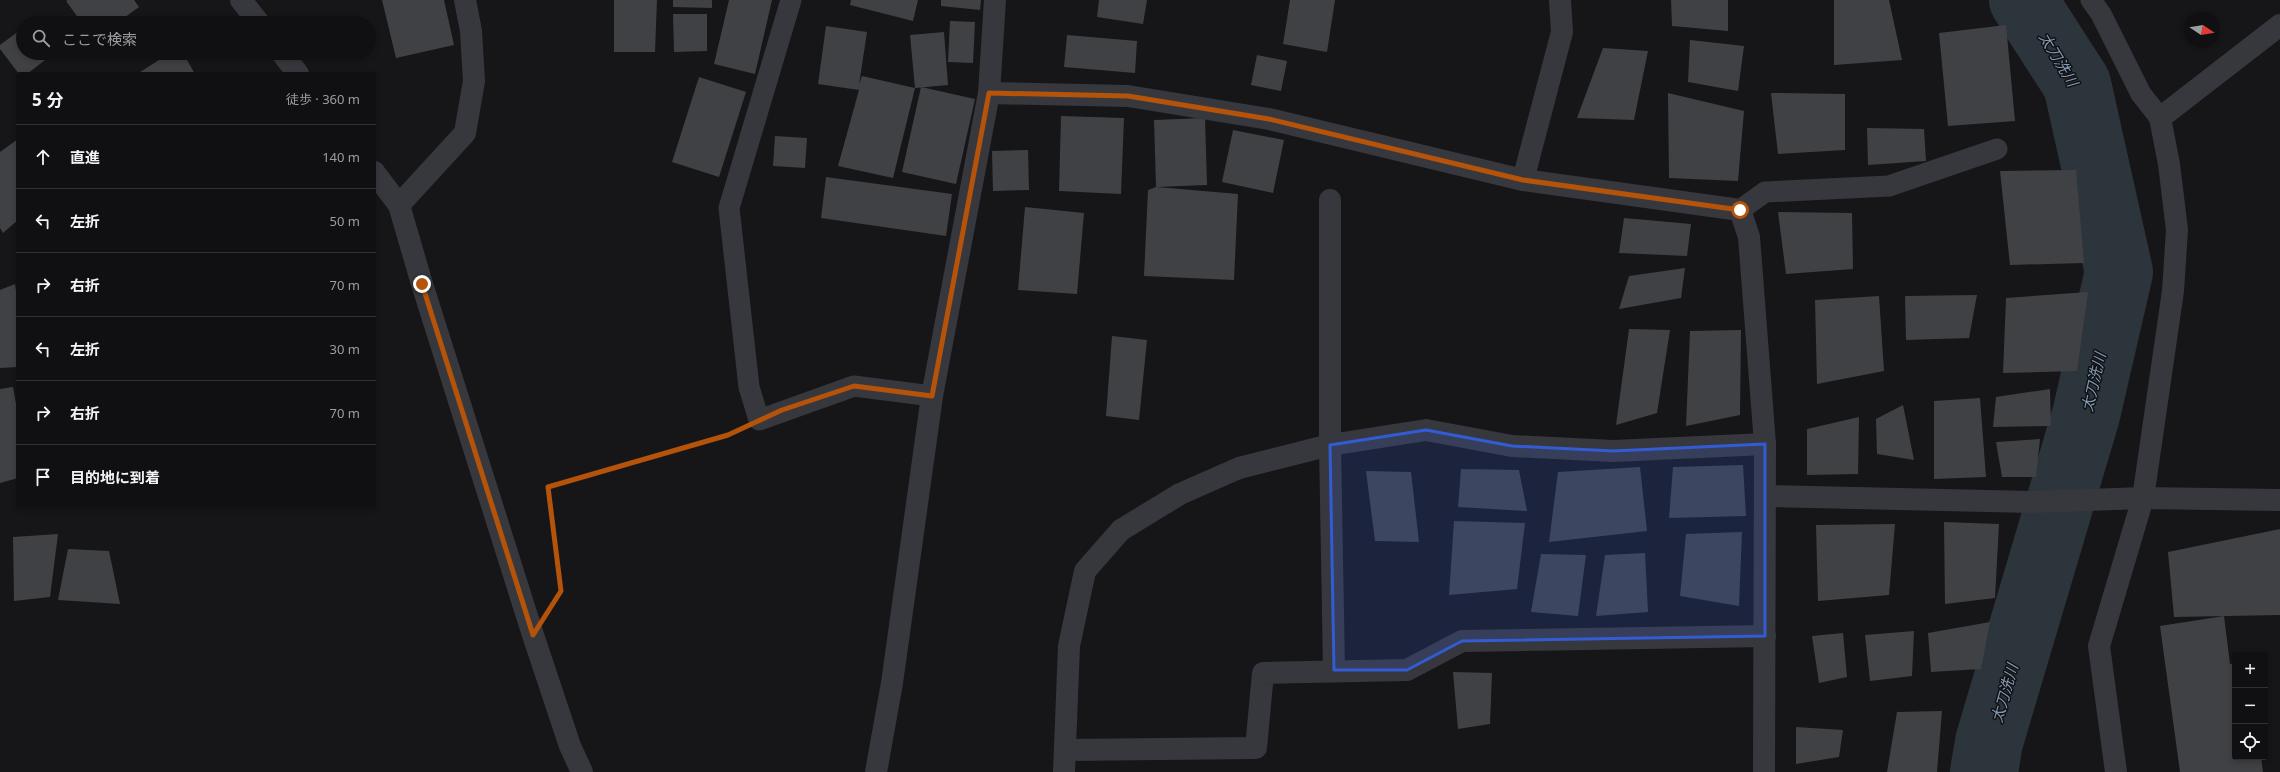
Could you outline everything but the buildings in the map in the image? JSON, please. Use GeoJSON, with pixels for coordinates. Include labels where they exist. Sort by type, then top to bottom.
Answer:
{"type":"FeatureCollection","features":[{"type":"Feature","properties":{"kind":"street"},"geometry":{"type":"LineString","coordinates":[[241,0],[254,16]]}},
{"type":"Feature","properties":{"kind":"street"},"geometry":{"type":"LineString","coordinates":[[399,205],[465,133],[474,81],[471,31],[465,0]]}},
{"type":"Feature","properties":{"kind":"street"},"geometry":{"type":"LineString","coordinates":[[876,772],[892,683],[932,396],[989,93],[995,0]]}},
{"type":"Feature","properties":{"kind":"street"},"geometry":{"type":"LineString","coordinates":[[1523,180],[1562,32],[1560,0]]}},
{"type":"Feature","properties":{"kind":"street"},"geometry":{"type":"LineString","coordinates":[[2116,772],[2099,646],[2144,498],[2173,291],[2177,230],[2169,164],[2160,118],[2280,25]]}},
{"type":"Feature","properties":{"kind":"street"},"geometry":{"type":"LineString","coordinates":[[287,60],[296,72]]}},
{"type":"Feature","properties":{"kind":"street"},"geometry":{"type":"LineString","coordinates":[[989,93],[1128,96],[1269,119],[1523,180],[1740,210],[1749,237],[1765,444],[1764,772]]}},
{"type":"Feature","properties":{"kind":"street"},"geometry":{"type":"LineString","coordinates":[[376,175],[399,205],[422,284],[533,635],[570,746],[582,772]]}},
{"type":"Feature","properties":{"kind":"street"},"geometry":{"type":"LineString","coordinates":[[1330,200],[1330,445],[1334,670]]}},
{"type":"Feature","properties":{"kind":"street"},"geometry":{"type":"LineString","coordinates":[[1064,772],[1069,646],[1084,571],[1121,530],[1180,494],[1239,468],[1330,445],[1426,430],[1512,446],[1613,451],[1765,444]]}},
{"type":"Feature","properties":{"kind":"street"},"geometry":{"type":"LineString","coordinates":[[1766,496],[2032,502],[2144,498],[2280,500]]}},
{"type":"Feature","properties":{"kind":"street"},"geometry":{"type":"LineString","coordinates":[[1066,750],[1256,748],[1263,672],[1407,670],[1462,641],[1765,636]]}},
{"type":"Feature","properties":{"kind":"lane"},"geometry":{"type":"LineString","coordinates":[[791,0],[729,208],[749,387],[759,420],[854,386],[932,396]]}},
{"type":"Feature","properties":{"kind":"lane"},"geometry":{"type":"LineString","coordinates":[[2091,0],[2101,14],[2141,94],[2160,118]]}},
{"type":"Feature","properties":{"kind":"lane"},"geometry":{"type":"LineString","coordinates":[[1740,210],[1765,192],[1889,186],[1997,149]]}},
{"type":"Feature","properties":{"kind":"path"},"geometry":{"type":"LineString","coordinates":[[533,635],[561,591],[548,487],[728,435],[759,420]]}},
{"type":"Feature","properties":{"kind":"highlighted area"},"geometry":{"type":"Polygon","coordinates":[[[1426,430],[1512,446],[1613,451],[1765,444],[1765,636],[1462,641],[1407,670],[1334,670],[1330,445],[1426,430]]]}},
{"type":"Feature","properties":{"kind":"waterway","name":"太刀洗川"},"geometry":{"type":"LineString","coordinates":[[1984,772],[1989,742],[2086,415],[2119,272],[2077,84],[2023,0]]}},
{"type":"Feature","properties":{"kind":"route"},"geometry":{"type":"LineString","coordinates":[[422,284],[533,635],[561,591],[548,487],[728,435],[782,410],[854,386],[932,396],[953,275],[989,93],[1128,96],[1269,119],[1523,180],[1740,210]]}}]}
